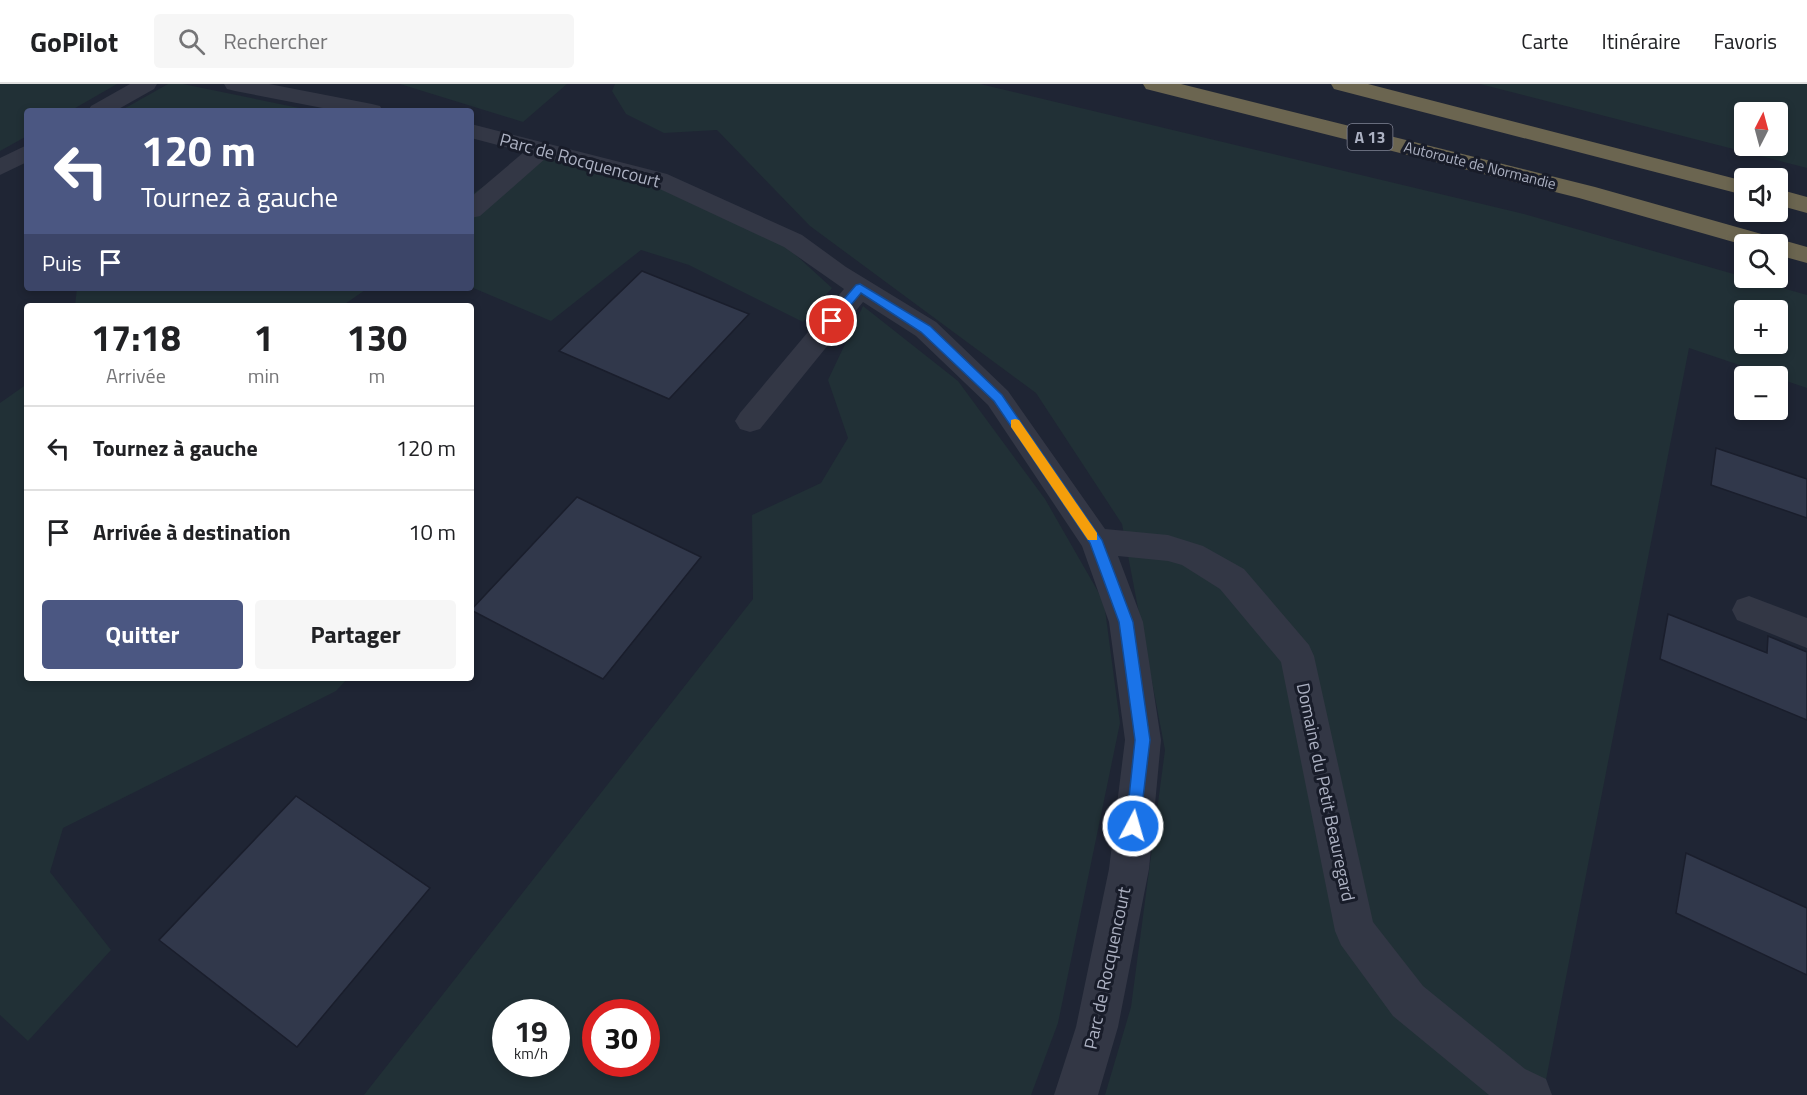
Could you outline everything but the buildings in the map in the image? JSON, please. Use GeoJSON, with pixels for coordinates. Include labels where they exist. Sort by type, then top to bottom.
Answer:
{"type":"FeatureCollection","features":[{"type":"Feature","properties":{"kind":"highway","name":"Autoroute de Normandie"},"geometry":{"type":"LineString","coordinates":[[1154,84],[1586,192],[1734,234]]}},
{"type":"Feature","properties":{"kind":"highway","name":"A 13"},"geometry":{"type":"LineString","coordinates":[[1342,84],[1734,185]]}},
{"type":"Feature","properties":{"kind":"highway"},"geometry":{"type":"LineString","coordinates":[[1788,200],[1807,205]]}},
{"type":"Feature","properties":{"kind":"highway"},"geometry":{"type":"LineString","coordinates":[[1788,250],[1807,255]]}},
{"type":"Feature","properties":{"kind":"street"},"geometry":{"type":"LineString","coordinates":[[104,108],[146,84]]}},
{"type":"Feature","properties":{"kind":"street"},"geometry":{"type":"LineString","coordinates":[[235,84],[357,108]]}},
{"type":"Feature","properties":{"kind":"street","name":"Parc de Rocquencourt"},"geometry":{"type":"LineString","coordinates":[[474,133],[658,179],[794,241],[926,329],[998,398],[1096,540],[1126,622],[1143,740],[1129,868],[1096,1027],[1076,1095]]}},
{"type":"Feature","properties":{"kind":"street"},"geometry":{"type":"LineString","coordinates":[[474,207],[542,149]]}},
{"type":"Feature","properties":{"kind":"street"},"geometry":{"type":"LineString","coordinates":[[0,168],[24,154]]}},
{"type":"Feature","properties":{"kind":"street"},"geometry":{"type":"LineString","coordinates":[[750,421],[860,287]]}},
{"type":"Feature","properties":{"kind":"street","name":"Domaine du Petit Beauregard"},"geometry":{"type":"LineString","coordinates":[[1096,540],[1168,548],[1192,555],[1232,579],[1297,656],[1355,931],[1408,1001],[1510,1084],[1530,1095]]}},
{"type":"Feature","properties":{"kind":"street"},"geometry":{"type":"LineString","coordinates":[[1749,610],[1807,633]]}},
{"type":"Feature","properties":{"kind":"shaded area"},"geometry":{"type":"Polygon","coordinates":[[[0,84],[117,84],[75,108],[24,108],[24,138],[0,151],[0,84]]]}},
{"type":"Feature","properties":{"kind":"shaded area"},"geometry":{"type":"Polygon","coordinates":[[[168,84],[183,84],[299,108],[125,108],[168,84]]]}},
{"type":"Feature","properties":{"kind":"shaded area"},"geometry":{"type":"Polygon","coordinates":[[[400,84],[567,84],[523,122],[400,84]]]}},
{"type":"Feature","properties":{"kind":"shaded area"},"geometry":{"type":"Polygon","coordinates":[[[615,84],[980,84],[1524,214],[1734,274],[1734,288],[1783,288],[1807,295],[1807,388],[1788,382],[1788,366],[1742,366],[1689,348],[1543,1095],[1105,1095],[1131,1007],[1165,750],[1122,524],[1036,393],[810,226],[717,130],[664,133],[626,114],[612,91],[615,84]]]}},
{"type":"Feature","properties":{"kind":"shaded area"},"geometry":{"type":"Polygon","coordinates":[[[1480,84],[1807,84],[1807,168],[1760,156],[1788,156],[1788,102],[1734,102],[1734,149],[1480,84]]]}},
{"type":"Feature","properties":{"kind":"shaded area"},"geometry":{"type":"Polygon","coordinates":[[[531,154],[661,189],[787,247],[832,288],[803,322],[689,265],[641,250],[551,321],[474,288],[474,193],[531,154]]]}},
{"type":"Feature","properties":{"kind":"shaded area"},"geometry":{"type":"Polygon","coordinates":[[[77,291],[364,291],[346,303],[75,303],[77,291]]]}},
{"type":"Feature","properties":{"kind":"shaded area"},"geometry":{"type":"Polygon","coordinates":[[[863,306],[958,381],[1045,499],[1104,602],[1120,723],[1058,1023],[1031,1095],[364,1095],[753,599],[752,515],[821,483],[848,438],[828,380],[863,306]]]}},
{"type":"Feature","properties":{"kind":"shaded area"},"geometry":{"type":"Polygon","coordinates":[[[24,386],[24,681],[345,681],[336,691],[63,828],[50,872],[111,950],[28,1041],[0,1015],[0,403],[24,386]]]}},
{"type":"Feature","properties":{"kind":"slow traffic"},"geometry":{"type":"LineString","coordinates":[[1015,424],[1048,475],[1093,537]]}},
{"type":"Feature","properties":{"kind":"route"},"geometry":{"type":"LineString","coordinates":[[832,321],[860,287],[926,329],[998,398],[1048,475],[1096,540],[1126,622],[1143,740],[1133,826]]}}]}
